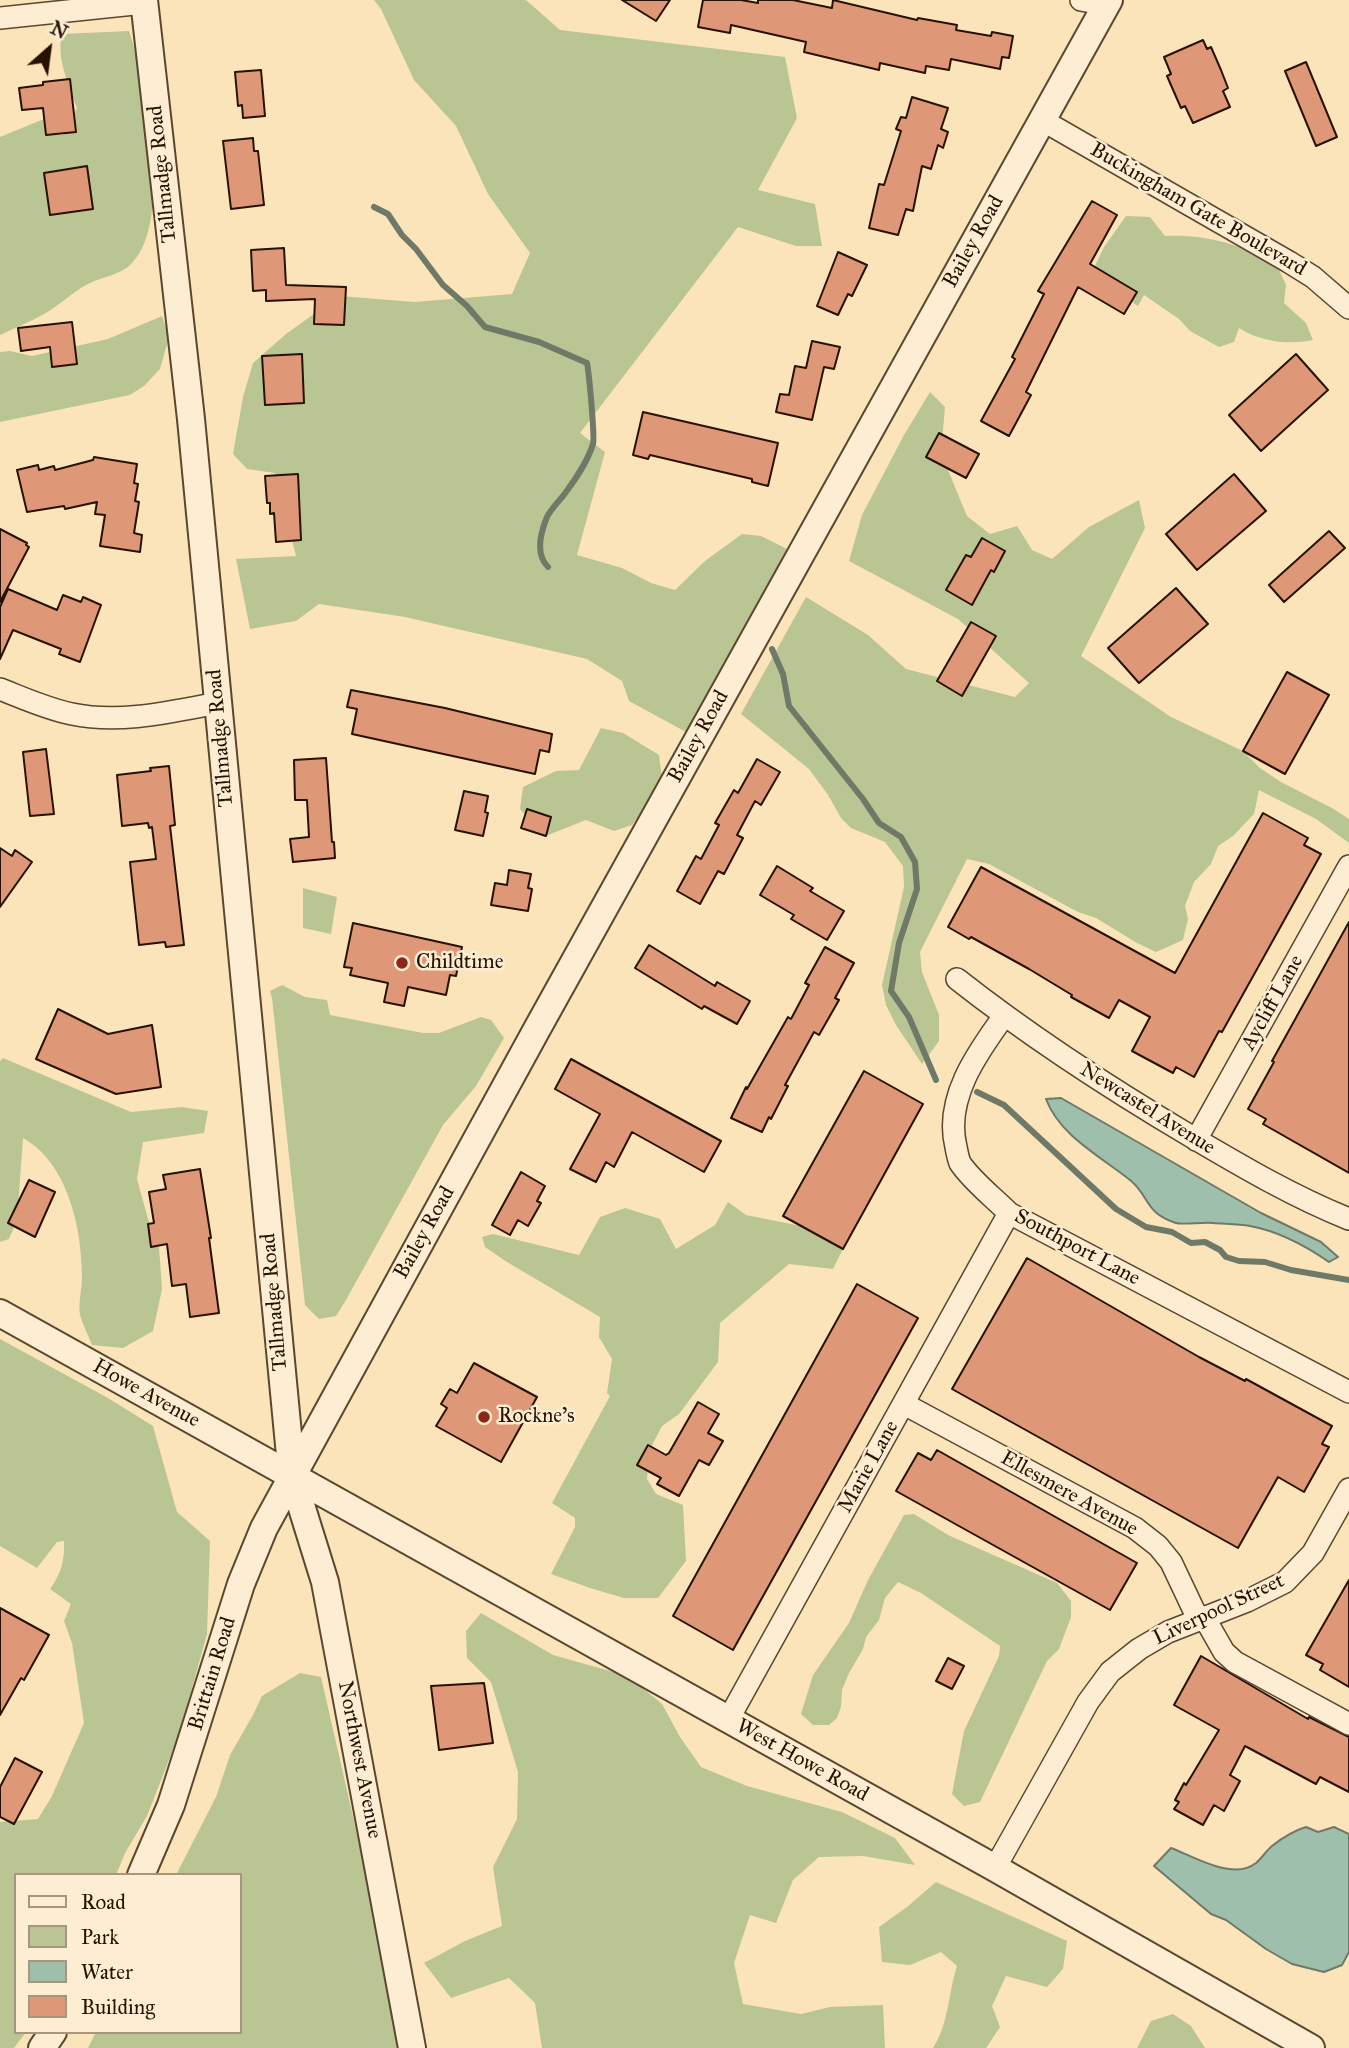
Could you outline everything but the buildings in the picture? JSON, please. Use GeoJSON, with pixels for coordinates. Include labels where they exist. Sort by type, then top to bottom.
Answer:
{"type":"FeatureCollection","features":[{"type":"Feature","properties":{"kind":"street"},"geometry":{"type":"LineString","coordinates":[[0,18],[144,2]]}},
{"type":"Feature","properties":{"kind":"street","name":"Tallmadge Road"},"geometry":{"type":"LineString","coordinates":[[144,2],[191,419],[292,1476]]}},
{"type":"Feature","properties":{"kind":"street","name":"Bailey Road"},"geometry":{"type":"LineString","coordinates":[[292,1476],[1042,120],[1099,2]]}},
{"type":"Feature","properties":{"kind":"street","name":"Buckingham Gate Boulevard"},"geometry":{"type":"LineString","coordinates":[[1042,120],[1289,261],[1313,276],[1349,308]]}},
{"type":"Feature","properties":{"kind":"street"},"geometry":{"type":"LineString","coordinates":[[0,689],[51,709],[104,718],[158,714],[218,703]]}},
{"type":"Feature","properties":{"kind":"street","name":"Aycliff Lane"},"geometry":{"type":"LineString","coordinates":[[1196,1140],[1349,866]]}},
{"type":"Feature","properties":{"kind":"street","name":"Newcastel Avenue"},"geometry":{"type":"LineString","coordinates":[[957,979],[1004,1016],[1082,1069],[1196,1140],[1293,1194],[1349,1219]]}},
{"type":"Feature","properties":{"kind":"street","name":"Southport Lane"},"geometry":{"type":"LineString","coordinates":[[1004,1016],[974,1058],[958,1097],[951,1129],[959,1161],[1009,1213],[1349,1392]]}},
{"type":"Feature","properties":{"kind":"street","name":"Marie Lane"},"geometry":{"type":"LineString","coordinates":[[728,1720],[1009,1213]]}},
{"type":"Feature","properties":{"kind":"street","name":"Howe Avenue"},"geometry":{"type":"LineString","coordinates":[[0,1313],[292,1476]]}},
{"type":"Feature","properties":{"kind":"street","name":"Ellesmere Avenue"},"geometry":{"type":"LineString","coordinates":[[904,1404],[1135,1528],[1158,1546],[1171,1563],[1224,1653],[1235,1662],[1349,1724]]}},
{"type":"Feature","properties":{"kind":"street","name":"West Howe Road"},"geometry":{"type":"LineString","coordinates":[[292,1476],[995,1868],[1311,2048]]}},
{"type":"Feature","properties":{"kind":"street","name":"Brittain Road"},"geometry":{"type":"LineString","coordinates":[[142,1873],[186,1764],[215,1660],[240,1584],[264,1528],[292,1476]]}},
{"type":"Feature","properties":{"kind":"street","name":"Northwest Avenue"},"geometry":{"type":"LineString","coordinates":[[292,1476],[325,1582],[412,2048]]}},
{"type":"Feature","properties":{"kind":"street","name":"Liverpool Street"},"geometry":{"type":"LineString","coordinates":[[995,1868],[1088,1702],[1110,1672],[1139,1649],[1168,1632],[1285,1583],[1313,1553],[1349,1489]]}},
{"type":"Feature","properties":{"kind":"green space"},"geometry":{"type":"Polygon","coordinates":[[[374,0],[526,0],[560,30],[785,57],[797,118],[758,190],[815,204],[822,246],[796,246],[738,227],[580,433],[605,452],[577,555],[622,568],[651,583],[675,590],[705,561],[742,534],[761,536],[789,550],[686,732],[629,701],[622,681],[587,659],[405,617],[319,604],[296,621],[250,629],[236,559],[296,556],[275,473],[247,469],[233,454],[243,397],[253,363],[286,334],[339,296],[415,302],[512,294],[530,253],[488,194],[456,126],[414,80],[381,9],[374,0]]]}},
{"type":"Feature","properties":{"kind":"green space"},"geometry":{"type":"Polygon","coordinates":[[[129,31],[143,83],[152,151],[154,186],[151,217],[144,244],[127,268],[88,284],[44,314],[0,335],[0,137],[44,119],[46,135],[63,135],[77,108],[62,62],[62,34],[129,31]]]}},
{"type":"Feature","properties":{"kind":"green space"},"geometry":{"type":"Polygon","coordinates":[[[1126,216],[1150,217],[1165,236],[1195,237],[1222,242],[1275,261],[1286,285],[1284,303],[1306,323],[1313,340],[1275,341],[1239,328],[1234,342],[1219,347],[1190,331],[1179,319],[1144,295],[1138,306],[1090,276],[1104,247],[1126,216]]]}},
{"type":"Feature","properties":{"kind":"green space"},"geometry":{"type":"Polygon","coordinates":[[[162,316],[169,337],[160,369],[144,386],[130,395],[0,422],[0,352],[10,351],[32,356],[108,339],[162,316]]]}},
{"type":"Feature","properties":{"kind":"green space"},"geometry":{"type":"Polygon","coordinates":[[[930,392],[945,407],[941,453],[967,516],[990,534],[1017,526],[1032,550],[1052,559],[1089,527],[1139,500],[1145,528],[1081,656],[1171,717],[1243,751],[1260,768],[1281,782],[1349,819],[1349,843],[1316,819],[1259,790],[1254,814],[1233,836],[1218,846],[1211,864],[1194,882],[1185,906],[1188,919],[1183,940],[1156,952],[1096,918],[1078,912],[989,864],[967,859],[920,952],[922,972],[939,1015],[939,1041],[922,1064],[896,1025],[886,1005],[882,985],[904,887],[903,866],[885,842],[851,828],[841,818],[809,769],[741,714],[806,597],[868,635],[906,669],[1015,697],[1029,683],[958,619],[849,561],[862,515],[930,392]]]}},
{"type":"Feature","properties":{"kind":"green space"},"geometry":{"type":"Polygon","coordinates":[[[601,728],[623,733],[659,755],[662,778],[651,800],[632,825],[614,831],[586,820],[543,837],[520,809],[523,787],[556,771],[579,770],[601,728]]]}},
{"type":"Feature","properties":{"kind":"green space"},"geometry":{"type":"Polygon","coordinates":[[[303,888],[337,897],[331,934],[303,928],[303,888]]]}},
{"type":"Feature","properties":{"kind":"green space"},"geometry":{"type":"Polygon","coordinates":[[[282,985],[305,997],[327,1000],[330,1015],[423,1033],[439,1033],[481,1017],[491,1020],[504,1038],[476,1086],[443,1125],[336,1316],[319,1319],[305,1305],[270,991],[282,985]]]}},
{"type":"Feature","properties":{"kind":"green space"},"geometry":{"type":"Polygon","coordinates":[[[3,1058],[131,1112],[182,1107],[208,1111],[204,1133],[143,1142],[137,1179],[159,1247],[162,1289],[153,1331],[123,1348],[92,1345],[80,1315],[81,1258],[69,1199],[51,1164],[38,1149],[23,1138],[17,1220],[9,1239],[0,1242],[0,1061],[3,1058]]]}},
{"type":"Feature","properties":{"kind":"green space"},"geometry":{"type":"Polygon","coordinates":[[[728,1202],[746,1215],[801,1226],[843,1249],[833,1269],[789,1264],[720,1323],[718,1362],[679,1414],[662,1426],[650,1449],[647,1479],[656,1494],[683,1505],[686,1561],[658,1598],[624,1598],[551,1574],[575,1527],[575,1518],[552,1503],[610,1396],[607,1393],[612,1359],[599,1337],[600,1317],[507,1262],[485,1247],[482,1237],[493,1234],[579,1255],[600,1217],[625,1208],[660,1219],[676,1249],[715,1225],[728,1202]]]}},
{"type":"Feature","properties":{"kind":"green space"},"geometry":{"type":"Polygon","coordinates":[[[0,1339],[153,1426],[177,1512],[210,1541],[207,1634],[180,1732],[147,1816],[125,1853],[117,1873],[14,1873],[14,2034],[24,2034],[14,2048],[0,2048],[0,1822],[38,1819],[52,1796],[84,1723],[72,1643],[64,1621],[71,1604],[50,1589],[62,1566],[64,1541],[57,1542],[37,1568],[0,1546],[0,1339]]]}},
{"type":"Feature","properties":{"kind":"green space"},"geometry":{"type":"Polygon","coordinates":[[[914,1514],[948,1535],[1057,1583],[1071,1601],[1071,1617],[1059,1649],[1047,1661],[980,1802],[964,1806],[952,1794],[964,1731],[999,1656],[1000,1646],[921,1593],[898,1582],[885,1598],[879,1620],[866,1637],[863,1649],[842,1690],[837,1718],[829,1725],[813,1725],[801,1714],[813,1675],[849,1623],[868,1580],[904,1515],[914,1514]]]}},
{"type":"Feature","properties":{"kind":"green space"},"geometry":{"type":"Polygon","coordinates":[[[481,1613],[553,1655],[628,1676],[662,1704],[701,1767],[747,1786],[842,1812],[895,1838],[915,1865],[863,1856],[819,1857],[793,1880],[776,1923],[750,1915],[734,1963],[743,2004],[801,2014],[830,2007],[883,2005],[885,2048],[542,2048],[535,2003],[509,1978],[451,1998],[424,1963],[465,1941],[502,1926],[493,1867],[517,1819],[518,1772],[491,1682],[467,1658],[466,1631],[481,1613]]]}},
{"type":"Feature","properties":{"kind":"green space"},"geometry":{"type":"Polygon","coordinates":[[[300,1673],[321,1677],[371,1895],[398,2048],[88,2048],[95,2034],[242,2034],[242,1873],[177,1873],[216,1797],[230,1755],[262,1696],[300,1673]]]}},
{"type":"Feature","properties":{"kind":"green space"},"geometry":{"type":"Polygon","coordinates":[[[936,1882],[1067,1941],[1063,1969],[1047,1987],[1006,1976],[992,2006],[1000,2027],[986,2048],[933,2048],[945,2018],[957,1966],[941,1952],[910,1965],[882,1962],[879,1927],[936,1882]]]}},
{"type":"Feature","properties":{"kind":"green space"},"geometry":{"type":"Polygon","coordinates":[[[1173,2014],[1191,2026],[1205,2048],[1137,2048],[1151,2021],[1173,2014]]]}},
{"type":"Feature","properties":{"kind":"water"},"geometry":{"type":"Polygon","coordinates":[[[1061,1098],[1261,1213],[1321,1242],[1338,1257],[1329,1262],[1291,1240],[1250,1226],[1179,1224],[1166,1219],[1153,1209],[1130,1180],[1082,1144],[1061,1124],[1046,1099],[1061,1098]]]}},
{"type":"Feature","properties":{"kind":"water"},"geometry":{"type":"Polygon","coordinates":[[[1306,1827],[1318,1832],[1334,1827],[1349,1834],[1349,1952],[1342,1965],[1324,1972],[1292,1964],[1266,1949],[1226,1920],[1211,1914],[1154,1866],[1171,1848],[1225,1869],[1247,1868],[1280,1840],[1306,1827]]]}},
{"type":"Feature","properties":{"kind":"waterway"},"geometry":{"type":"LineString","coordinates":[[374,207],[388,214],[443,285],[467,306],[485,327],[539,342],[587,363],[593,444],[580,471],[544,523],[540,550],[548,567]]}},
{"type":"Feature","properties":{"kind":"waterway"},"geometry":{"type":"LineString","coordinates":[[772,649],[783,674],[789,706],[879,823],[901,837],[915,862],[917,889],[899,943],[891,991],[909,1017],[936,1080]]}},
{"type":"Feature","properties":{"kind":"waterway"},"geometry":{"type":"LineString","coordinates":[[977,1092],[1004,1105],[1116,1209],[1146,1227],[1172,1232],[1191,1243],[1205,1242],[1220,1250],[1226,1257],[1239,1261],[1265,1262],[1291,1270],[1349,1280]]}},
{"type":"Feature","properties":{"kind":"place","name":"Childtime"},"geometry":{"type":"Point","coordinates":[402,963]}},
{"type":"Feature","properties":{"kind":"place","name":"Rockne's"},"geometry":{"type":"Point","coordinates":[484,1417]}}]}
